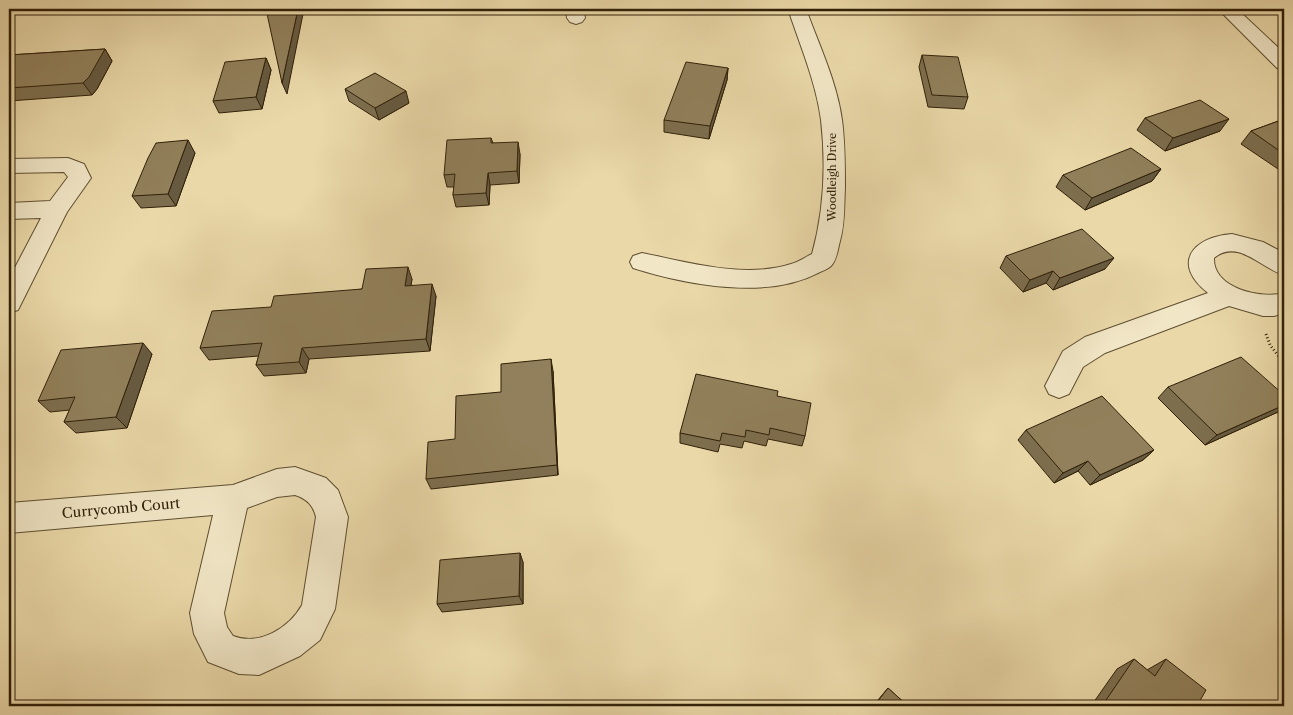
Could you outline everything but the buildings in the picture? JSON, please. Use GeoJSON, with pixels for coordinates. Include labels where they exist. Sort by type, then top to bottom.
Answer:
{"type":"FeatureCollection","features":[{"type":"Feature","properties":{"kind":"street","name":"Woodleigh Drive"},"geometry":{"type":"LineString","coordinates":[[642,262],[735,278],[770,277],[798,272],[823,259],[832,226],[834,166],[832,118],[818,67],[797,9]]}},
{"type":"Feature","properties":{"kind":"street"},"geometry":{"type":"LineString","coordinates":[[1226,9],[1284,64]]}},
{"type":"Feature","properties":{"kind":"street"},"geometry":{"type":"LineString","coordinates":[[9,166],[68,165],[76,169],[80,178],[57,209],[9,303]]}},
{"type":"Feature","properties":{"kind":"street"},"geometry":{"type":"LineString","coordinates":[[9,211],[57,209]]}},
{"type":"Feature","properties":{"kind":"street"},"geometry":{"type":"LineString","coordinates":[[1284,266],[1272,256],[1258,249],[1237,244],[1221,243],[1208,248],[1202,255],[1202,266],[1206,276],[1216,287],[1229,296],[1250,304],[1269,306],[1284,303]]}},
{"type":"Feature","properties":{"kind":"street"},"geometry":{"type":"LineString","coordinates":[[1059,386],[1073,359],[1095,345],[1229,296]]}},
{"type":"Feature","properties":{"kind":"street","name":"Currycomb Court"},"geometry":{"type":"LineString","coordinates":[[9,518],[233,498],[277,483],[295,481],[315,488],[327,500],[332,517],[318,609],[308,628],[288,644],[259,657],[239,656],[220,649],[211,634],[207,613],[233,498]]}}]}
